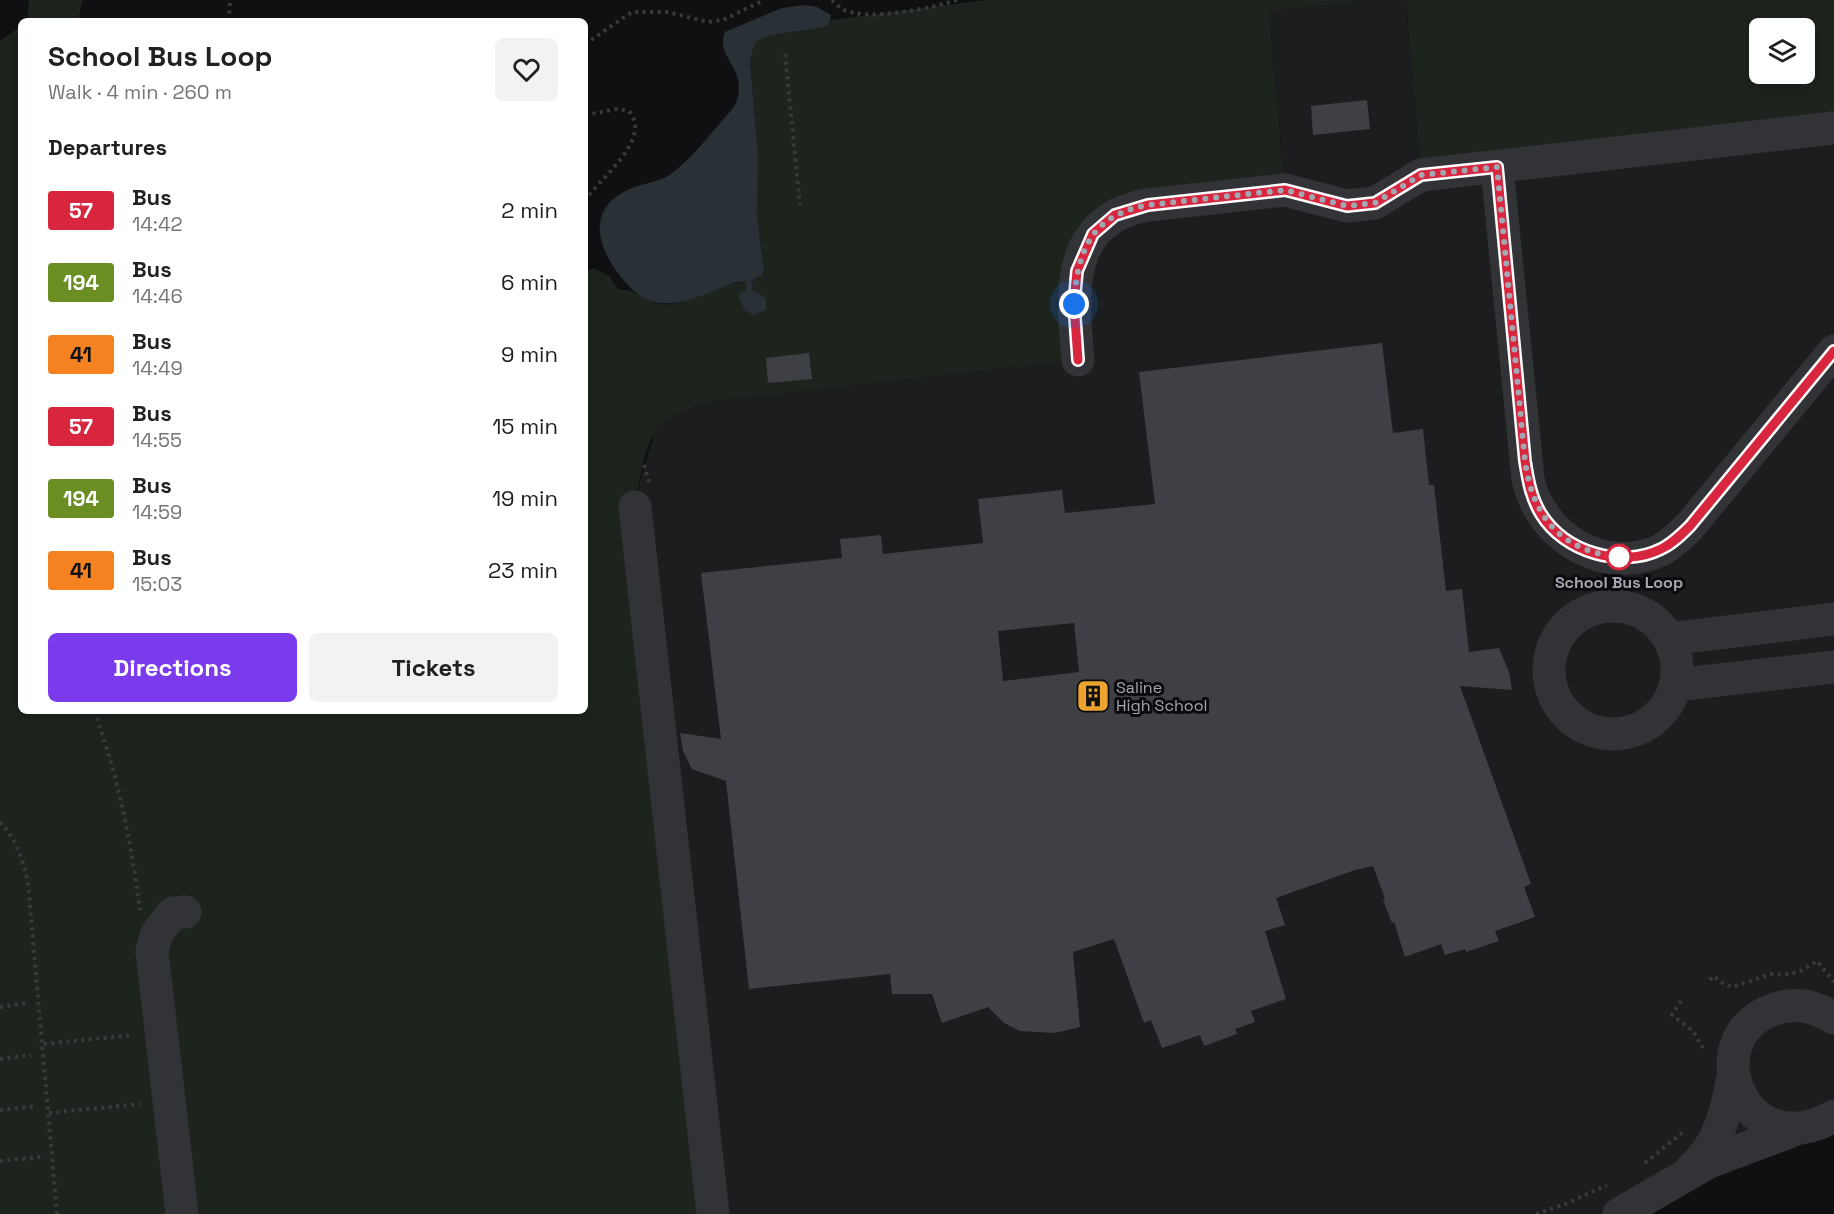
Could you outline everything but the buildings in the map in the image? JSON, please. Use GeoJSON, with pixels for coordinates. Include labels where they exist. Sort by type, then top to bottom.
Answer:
{"type":"FeatureCollection","features":[{"type":"Feature","properties":{"kind":"street"},"geometry":{"type":"LineString","coordinates":[[1078,360],[1074,304],[1077,271],[1093,234],[1115,215],[1148,205],[1285,190],[1347,206],[1375,203],[1421,175],[1834,128]]}},
{"type":"Feature","properties":{"kind":"street"},"geometry":{"type":"LineString","coordinates":[[1497,167],[1527,479],[1541,515],[1562,536],[1577,545],[1594,553],[1625,558],[1660,550],[1674,541],[1690,526],[1834,351]]}},
{"type":"Feature","properties":{"kind":"street"},"geometry":{"type":"LineString","coordinates":[[635,507],[713,1214]]}},
{"type":"Feature","properties":{"kind":"street"},"geometry":{"type":"LineString","coordinates":[[1622,606],[1645,614],[1657,623],[1670,639],[1677,664],[1675,685],[1663,711],[1650,722],[1636,730],[1603,733],[1573,720],[1562,708],[1553,694],[1549,678],[1549,661],[1553,646],[1561,632],[1584,612],[1599,607],[1622,606]]}},
{"type":"Feature","properties":{"kind":"street"},"geometry":{"type":"LineString","coordinates":[[1670,639],[1834,619]]}},
{"type":"Feature","properties":{"kind":"street"},"geometry":{"type":"LineString","coordinates":[[1675,685],[1834,667]]}},
{"type":"Feature","properties":{"kind":"street"},"geometry":{"type":"LineString","coordinates":[[182,1214],[152,951],[157,933],[173,913],[185,912]]}},
{"type":"Feature","properties":{"kind":"street"},"geometry":{"type":"LineString","coordinates":[[1804,1005],[1834,987]]}},
{"type":"Feature","properties":{"kind":"street"},"geometry":{"type":"LineString","coordinates":[[1720,1068],[1733,1062],[1738,1043],[1748,1026],[1764,1013],[1782,1006],[1804,1005],[1834,1018]]}},
{"type":"Feature","properties":{"kind":"street"},"geometry":{"type":"LineString","coordinates":[[1720,1068],[1748,1107],[1761,1119],[1777,1127],[1817,1126]]}},
{"type":"Feature","properties":{"kind":"street"},"geometry":{"type":"LineString","coordinates":[[1681,1178],[1699,1162],[1717,1137],[1720,1068]]}},
{"type":"Feature","properties":{"kind":"street"},"geometry":{"type":"LineString","coordinates":[[1619,1214],[1737,1149],[1817,1126]]}},
{"type":"Feature","properties":{"kind":"path"},"geometry":{"type":"LineString","coordinates":[[229,18],[230,0]]}},
{"type":"Feature","properties":{"kind":"path"},"geometry":{"type":"LineString","coordinates":[[588,42],[632,12],[667,12],[708,22],[723,20],[765,0]]}},
{"type":"Feature","properties":{"kind":"path"},"geometry":{"type":"LineString","coordinates":[[832,0],[843,10],[862,13],[898,13],[924,10],[957,0]]}},
{"type":"Feature","properties":{"kind":"path"},"geometry":{"type":"LineString","coordinates":[[785,54],[800,205]]}},
{"type":"Feature","properties":{"kind":"path"},"geometry":{"type":"LineString","coordinates":[[588,114],[617,109],[629,111],[636,126],[632,142],[618,164],[601,179],[588,197]]}},
{"type":"Feature","properties":{"kind":"path"},"geometry":{"type":"LineString","coordinates":[[95,714],[112,762],[134,867],[140,910]]}},
{"type":"Feature","properties":{"kind":"path"},"geometry":{"type":"LineString","coordinates":[[0,822],[14,838],[20,851],[28,883],[44,1044],[57,1214]]}},
{"type":"Feature","properties":{"kind":"path"},"geometry":{"type":"LineString","coordinates":[[1710,980],[1713,976],[1733,987],[1771,974],[1783,975],[1799,972],[1817,961],[1834,982]]}},
{"type":"Feature","properties":{"kind":"path"},"geometry":{"type":"LineString","coordinates":[[1680,1001],[1672,1015],[1693,1030],[1720,1068]]}},
{"type":"Feature","properties":{"kind":"path"},"geometry":{"type":"LineString","coordinates":[[0,1007],[26,1003]]}},
{"type":"Feature","properties":{"kind":"path"},"geometry":{"type":"LineString","coordinates":[[44,1044],[134,1035]]}},
{"type":"Feature","properties":{"kind":"path"},"geometry":{"type":"LineString","coordinates":[[0,1059],[31,1055]]}},
{"type":"Feature","properties":{"kind":"path"},"geometry":{"type":"LineString","coordinates":[[50,1113],[141,1104]]}},
{"type":"Feature","properties":{"kind":"path"},"geometry":{"type":"LineString","coordinates":[[0,1110],[36,1106]]}},
{"type":"Feature","properties":{"kind":"path"},"geometry":{"type":"LineString","coordinates":[[1640,1166],[1674,1141],[1688,1125]]}},
{"type":"Feature","properties":{"kind":"path"},"geometry":{"type":"LineString","coordinates":[[0,1161],[41,1157]]}},
{"type":"Feature","properties":{"kind":"path"},"geometry":{"type":"LineString","coordinates":[[1536,1214],[1584,1196],[1616,1180]]}},
{"type":"Feature","properties":{"kind":"shaded area"},"geometry":{"type":"Polygon","coordinates":[[[29,0],[83,0],[79,18],[27,18],[29,0]]]}},
{"type":"Feature","properties":{"kind":"shaded area"},"geometry":{"type":"Polygon","coordinates":[[[986,0],[1370,0],[1269,12],[1285,190],[1099,228],[1078,360],[720,401],[677,413],[654,434],[643,465],[635,507],[713,1214],[0,1214],[0,41],[18,28],[18,714],[588,714],[588,270],[594,268],[609,276],[619,290],[632,292],[656,303],[680,302],[727,285],[746,282],[746,289],[742,293],[745,310],[766,298],[752,290],[753,280],[758,278],[764,269],[757,216],[758,155],[750,62],[755,42],[772,35],[820,28],[829,25],[831,20],[986,0]]]}},
{"type":"Feature","properties":{"kind":"shaded area"},"geometry":{"type":"Polygon","coordinates":[[[1370,0],[1406,0],[1421,174],[1834,128],[1834,1129],[1619,1214],[713,1214],[635,507],[641,477],[655,432],[668,417],[686,408],[720,401],[820,389],[1093,235],[1285,190],[1269,12],[1370,0]]]}},
{"type":"Feature","properties":{"kind":"shaded area"},"geometry":{"type":"Polygon","coordinates":[[[1406,0],[1834,0],[1834,128],[1421,175],[1406,0]]]}},
{"type":"Feature","properties":{"kind":"shaded area"},"geometry":{"type":"Polygon","coordinates":[[[806,5],[817,7],[831,15],[829,25],[772,35],[755,42],[750,62],[758,155],[757,216],[764,270],[762,275],[753,280],[752,290],[766,298],[766,310],[753,315],[745,310],[738,296],[746,289],[746,282],[736,282],[693,299],[679,302],[652,301],[639,295],[617,272],[603,245],[600,232],[601,219],[606,207],[616,197],[632,188],[662,179],[680,167],[734,107],[739,83],[724,50],[725,32],[782,8],[806,5]]]}},
{"type":"Feature","properties":{"kind":"bus line","name":"57"},"geometry":{"type":"LineString","coordinates":[[1078,360],[1074,318],[1077,271],[1081,257],[1093,234],[1115,215],[1148,205],[1285,190],[1347,206],[1375,203],[1421,175],[1497,167],[1525,461],[1530,491],[1541,515],[1562,536],[1594,553],[1625,558],[1660,550],[1690,526],[1834,351]]}},
{"type":"Feature","properties":{"kind":"place","name":"School Bus Loop"},"geometry":{"type":"Point","coordinates":[1619,557]}},
{"type":"Feature","properties":{"kind":"place","name":"Saline High School"},"geometry":{"type":"Point","coordinates":[1093,696]}},
{"type":"Feature","properties":{"kind":"route"},"geometry":{"type":"LineString","coordinates":[[1074,304],[1077,271],[1081,257],[1093,234],[1115,215],[1136,207],[1285,190],[1347,206],[1375,203],[1421,175],[1497,167],[1525,461],[1530,491],[1541,515],[1562,536],[1594,553],[1625,558],[1619,557]]}}]}
